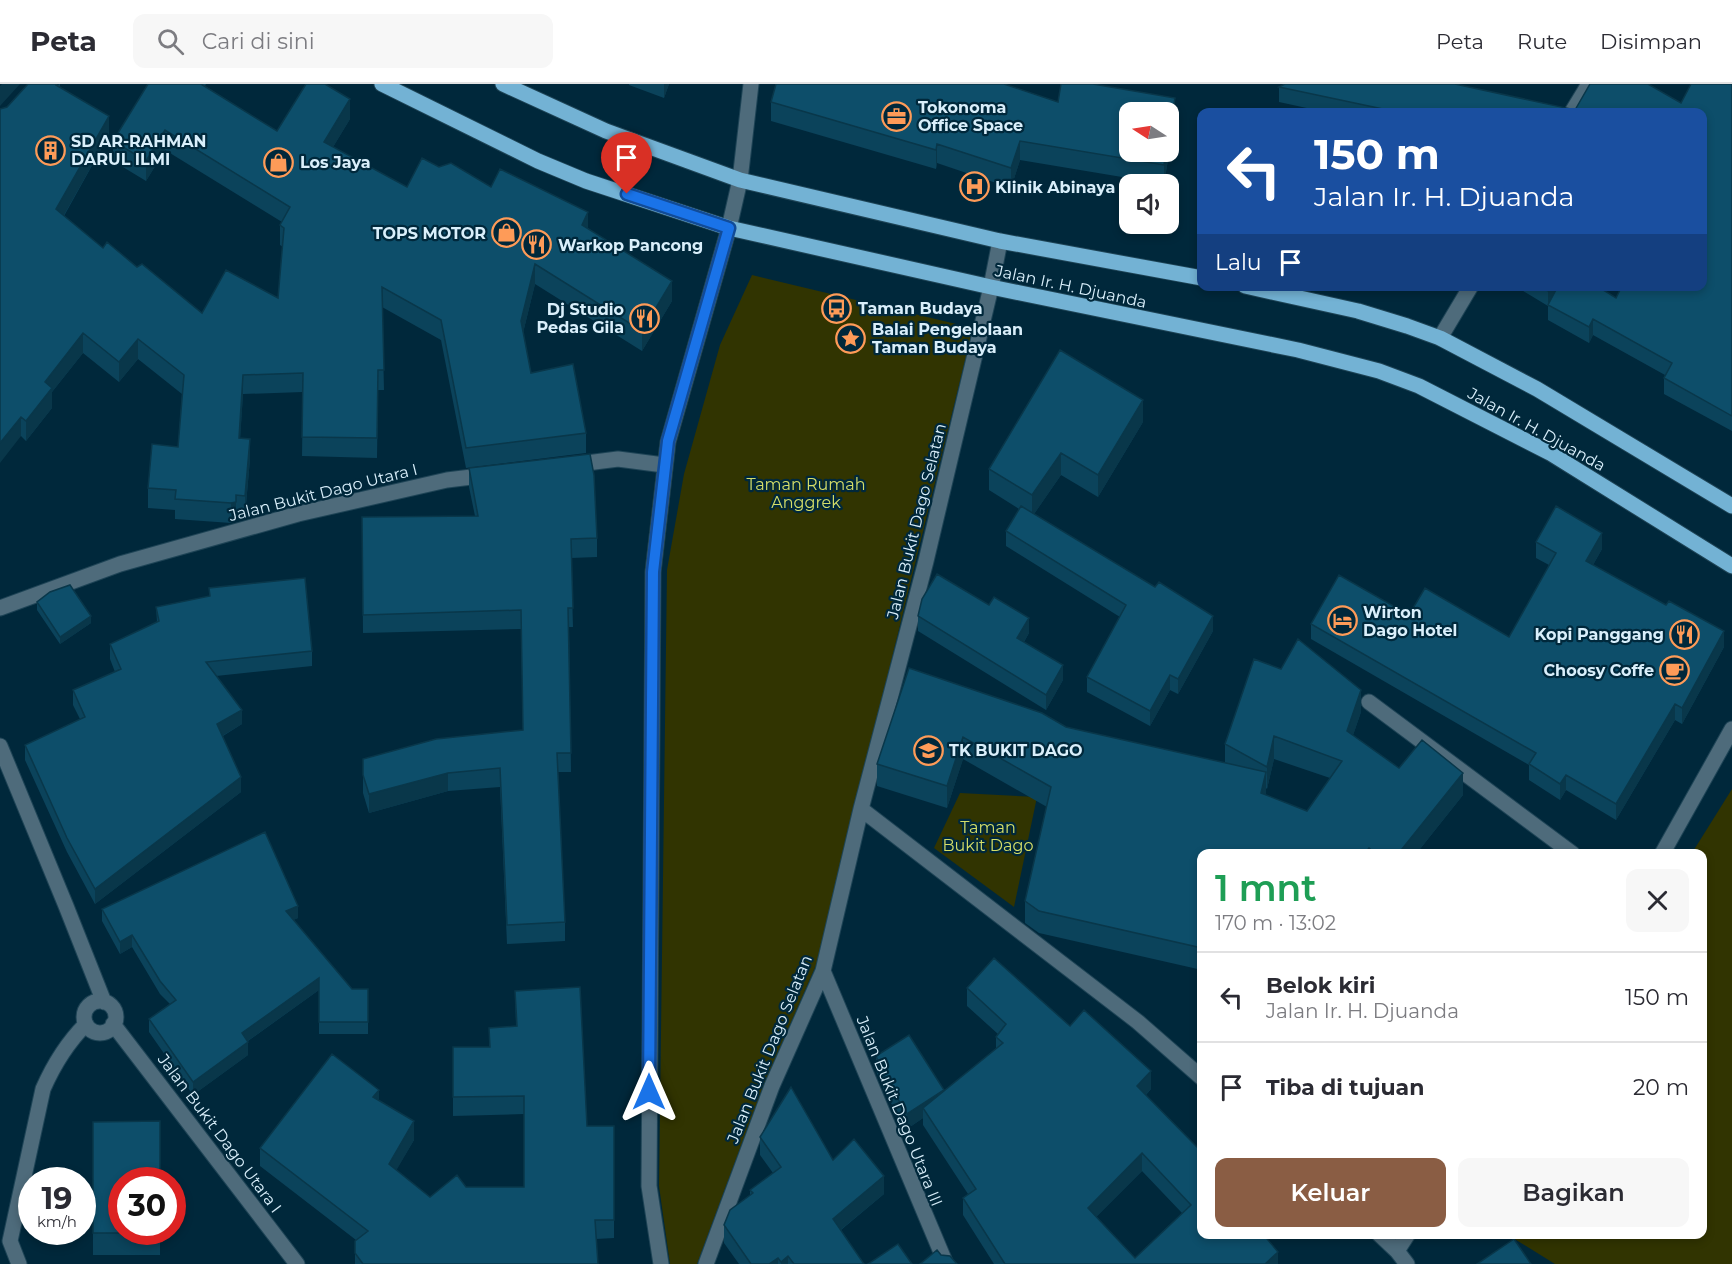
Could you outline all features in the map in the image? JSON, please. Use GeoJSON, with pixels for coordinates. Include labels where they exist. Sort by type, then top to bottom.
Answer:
{"type":"FeatureCollection","features":[{"type":"Feature","properties":{"kind":"main road","name":"Jalan Ir. H. Djuanda"},"geometry":{"type":"LineString","coordinates":[[382,84],[538,161],[586,181],[729,228],[991,287],[1298,350],[1379,371],[1430,392],[1550,453],[1732,566]]}},
{"type":"Feature","properties":{"kind":"main road","name":"Jalan Ir. H. Djuanda"},"geometry":{"type":"LineString","coordinates":[[504,84],[606,131],[740,180],[1000,241],[1197,277]]}},
{"type":"Feature","properties":{"kind":"main road","name":"Jalan Ir. H. Djuanda"},"geometry":{"type":"LineString","coordinates":[[1268,291],[1358,311],[1440,338],[1537,389],[1732,506]]}},
{"type":"Feature","properties":{"kind":"street"},"geometry":{"type":"LineString","coordinates":[[661,1264],[649,1186],[653,572],[668,441],[729,228],[740,180],[752,84]]}},
{"type":"Feature","properties":{"kind":"street"},"geometry":{"type":"LineString","coordinates":[[1574,108],[1589,84]]}},
{"type":"Feature","properties":{"kind":"street","name":"Jalan Bukit Dago Selatan"},"geometry":{"type":"LineString","coordinates":[[706,1264],[772,1086],[823,970],[861,809],[926,561],[1000,241]]}},
{"type":"Feature","properties":{"kind":"street"},"geometry":{"type":"LineString","coordinates":[[1440,338],[1468,291]]}},
{"type":"Feature","properties":{"kind":"street"},"geometry":{"type":"LineString","coordinates":[[561,466],[618,459],[664,465]]}},
{"type":"Feature","properties":{"kind":"street","name":"Jalan Bukit Dago Utara I"},"geometry":{"type":"LineString","coordinates":[[0,608],[120,564],[298,514],[447,480],[504,473]]}},
{"type":"Feature","properties":{"kind":"street"},"geometry":{"type":"LineString","coordinates":[[1369,702],[1566,849]]}},
{"type":"Feature","properties":{"kind":"street"},"geometry":{"type":"LineString","coordinates":[[1665,849],[1732,729]]}},
{"type":"Feature","properties":{"kind":"street"},"geometry":{"type":"LineString","coordinates":[[0,746],[104,1002]]}},
{"type":"Feature","properties":{"kind":"street"},"geometry":{"type":"LineString","coordinates":[[861,809],[1138,1022],[1197,1073]]}},
{"type":"Feature","properties":{"kind":"street","name":"Jalan Bukit Dago Utara III"},"geometry":{"type":"LineString","coordinates":[[823,970],[946,1264]]}},
{"type":"Feature","properties":{"kind":"street"},"geometry":{"type":"LineString","coordinates":[[94,1002],[104,1002],[110,1005],[116,1017],[109,1030],[96,1032],[86,1024],[84,1017],[87,1008],[94,1002]]}},
{"type":"Feature","properties":{"kind":"street"},"geometry":{"type":"LineString","coordinates":[[20,1264],[10,1241],[43,1089],[51,1069],[67,1043],[86,1024]]}},
{"type":"Feature","properties":{"kind":"street","name":"Jalan Bukit Dago Utara I"},"geometry":{"type":"LineString","coordinates":[[113,1024],[297,1264]]}},
{"type":"Feature","properties":{"kind":"street"},"geometry":{"type":"LineString","coordinates":[[1384,1239],[1407,1264]]}},
{"type":"Feature","properties":{"kind":"street"},"geometry":{"type":"LineString","coordinates":[[1397,1251],[1405,1239]]}},
{"type":"Feature","properties":{"kind":"green space","name":"Taman Rumah Anggrek"},"geometry":{"type":"Polygon","coordinates":[[[752,275],[973,328],[817,963],[764,1084],[697,1264],[670,1264],[659,1186],[667,570],[684,474],[720,345],[752,275]]]}},
{"type":"Feature","properties":{"kind":"green space"},"geometry":{"type":"Polygon","coordinates":[[[1732,789],[1732,1264],[1555,1264],[1514,1239],[1707,1239],[1707,849],[1694,849],[1732,789]]]}},
{"type":"Feature","properties":{"kind":"green space","name":"Taman Bukit Dago"},"geometry":{"type":"Polygon","coordinates":[[[960,793],[1037,797],[1014,907],[934,848],[960,793]]]}},
{"type":"Feature","properties":{"kind":"building"},"geometry":{"type":"Polygon","coordinates":[[[28,84],[57,84],[109,116],[56,209],[103,248],[107,242],[137,267],[142,264],[202,313],[226,270],[278,298],[284,228],[280,225],[290,207],[165,130],[146,161],[113,141],[148,84],[201,84],[277,131],[306,84],[325,84],[350,99],[324,142],[407,187],[422,158],[439,167],[451,163],[491,187],[500,169],[588,212],[582,225],[672,281],[642,331],[535,264],[521,321],[531,373],[573,364],[586,433],[466,448],[441,320],[382,287],[384,370],[378,370],[377,438],[302,437],[303,373],[243,375],[239,438],[250,439],[245,496],[236,495],[236,502],[231,503],[175,499],[176,490],[148,488],[152,444],[178,447],[184,375],[138,339],[119,362],[83,333],[45,382],[52,388],[26,421],[21,417],[0,443],[0,109],[7,107],[28,84]]]}},
{"type":"Feature","properties":{"kind":"building"},"geometry":{"type":"Polygon","coordinates":[[[776,84],[1004,84],[1058,102],[1061,84],[1093,84],[1175,98],[1174,102],[1119,102],[1119,158],[1020,141],[1011,168],[937,144],[936,150],[771,102],[776,84]]]}},
{"type":"Feature","properties":{"kind":"building"},"geometry":{"type":"Polygon","coordinates":[[[1285,84],[1455,84],[1566,108],[1378,108],[1279,87],[1285,84]]]}},
{"type":"Feature","properties":{"kind":"building"},"geometry":{"type":"Polygon","coordinates":[[[1590,84],[1648,84],[1681,103],[1691,84],[1732,84],[1732,416],[1664,378],[1672,363],[1593,319],[1589,327],[1548,305],[1555,291],[1605,291],[1616,298],[1620,291],[1707,291],[1707,108],[1576,108],[1590,84]]]}},
{"type":"Feature","properties":{"kind":"building"},"geometry":{"type":"Polygon","coordinates":[[[1146,162],[1164,162],[1164,165],[1146,162]]]}},
{"type":"Feature","properties":{"kind":"building"},"geometry":{"type":"Polygon","coordinates":[[[1060,350],[1143,400],[1098,475],[1061,453],[1032,495],[989,469],[1060,350]]]}},
{"type":"Feature","properties":{"kind":"building"},"geometry":{"type":"Polygon","coordinates":[[[590,454],[594,475],[597,538],[571,539],[573,608],[568,608],[571,753],[557,753],[565,922],[507,925],[500,768],[448,773],[369,794],[363,775],[363,759],[436,739],[523,730],[521,610],[363,615],[362,517],[478,516],[469,468],[590,454]]]}},
{"type":"Feature","properties":{"kind":"building"},"geometry":{"type":"Polygon","coordinates":[[[1021,506],[1155,587],[1159,582],[1213,616],[1178,679],[1170,675],[1150,711],[1087,677],[1126,605],[1006,531],[1021,506]]]}},
{"type":"Feature","properties":{"kind":"building"},"geometry":{"type":"Polygon","coordinates":[[[1556,506],[1602,533],[1586,561],[1666,605],[1669,601],[1724,631],[1682,708],[1675,704],[1616,804],[1566,775],[1560,784],[1529,764],[1536,753],[1311,624],[1339,575],[1409,615],[1425,588],[1509,637],[1556,553],[1536,542],[1556,506]]]}},
{"type":"Feature","properties":{"kind":"building"},"geometry":{"type":"Polygon","coordinates":[[[937,574],[989,605],[994,597],[1029,618],[1017,638],[1063,665],[1046,695],[918,616],[922,599],[937,574]]]}},
{"type":"Feature","properties":{"kind":"building"},"geometry":{"type":"Polygon","coordinates":[[[305,578],[312,651],[206,662],[242,710],[217,724],[241,777],[95,889],[67,838],[25,745],[85,717],[73,690],[121,669],[110,644],[159,621],[156,607],[210,596],[209,588],[305,578]]]}},
{"type":"Feature","properties":{"kind":"building"},"geometry":{"type":"Polygon","coordinates":[[[70,585],[91,616],[60,637],[37,602],[50,592],[70,585]]]}},
{"type":"Feature","properties":{"kind":"building"},"geometry":{"type":"Polygon","coordinates":[[[1298,639],[1361,690],[1347,731],[1399,768],[1422,740],[1463,773],[1402,849],[1197,849],[1197,947],[1039,911],[1025,901],[1051,787],[963,737],[947,786],[877,764],[909,668],[1042,713],[1066,727],[1266,772],[1261,793],[1307,811],[1342,761],[1274,736],[1267,767],[1225,744],[1254,659],[1281,669],[1298,639]]]}},
{"type":"Feature","properties":{"kind":"building"},"geometry":{"type":"Polygon","coordinates":[[[265,832],[298,906],[286,911],[352,989],[368,989],[368,1022],[319,1022],[319,978],[242,1033],[248,1042],[193,1082],[149,1019],[176,1000],[160,981],[132,935],[120,942],[102,909],[265,832]]]}},
{"type":"Feature","properties":{"kind":"building"},"geometry":{"type":"Polygon","coordinates":[[[994,958],[1070,1026],[1084,1010],[1151,1071],[1137,1086],[1197,1147],[1197,1239],[1267,1239],[1278,1252],[1265,1264],[1005,1264],[963,1198],[976,1189],[923,1108],[1003,1043],[996,1037],[1006,1024],[967,988],[994,958]],[[1142,1153],[1088,1208],[1135,1258],[1191,1205],[1142,1153]]]}},
{"type":"Feature","properties":{"kind":"building"},"geometry":{"type":"Polygon","coordinates":[[[580,987],[587,1126],[614,1126],[614,1220],[595,1220],[598,1264],[363,1264],[355,1253],[355,1241],[368,1231],[260,1148],[332,1054],[379,1090],[373,1097],[414,1121],[389,1164],[430,1197],[457,1175],[466,1187],[524,1187],[524,1096],[453,1097],[453,1047],[490,1047],[489,1028],[517,1026],[515,991],[580,987]]]}},
{"type":"Feature","properties":{"kind":"building"},"geometry":{"type":"Polygon","coordinates":[[[909,1035],[944,1090],[907,1114],[886,1080],[876,1056],[909,1035]]]}},
{"type":"Feature","properties":{"kind":"building"},"geometry":{"type":"Polygon","coordinates":[[[791,1087],[833,1160],[854,1139],[884,1176],[833,1219],[864,1264],[794,1264],[788,1256],[781,1262],[778,1258],[769,1264],[751,1264],[724,1225],[730,1210],[753,1193],[750,1190],[781,1167],[760,1137],[791,1087]]]}},
{"type":"Feature","properties":{"kind":"building"},"geometry":{"type":"Polygon","coordinates":[[[160,1121],[160,1167],[108,1167],[108,1233],[96,1233],[93,1122],[160,1121]]]}},
{"type":"Feature","properties":{"kind":"building"},"geometry":{"type":"Polygon","coordinates":[[[1514,1239],[1531,1264],[1477,1264],[1514,1239]]]}},
{"type":"Feature","properties":{"kind":"building"},"geometry":{"type":"Polygon","coordinates":[[[898,1244],[912,1264],[868,1264],[898,1244]]]}},
{"type":"Feature","properties":{"kind":"building"},"geometry":{"type":"Polygon","coordinates":[[[937,1250],[941,1255],[950,1256],[957,1264],[920,1264],[937,1250]]]}},
{"type":"Feature","properties":{"kind":"place","name":"Tokonoma Office Space"},"geometry":{"type":"Point","coordinates":[897,116]}},
{"type":"Feature","properties":{"kind":"place","name":"SD AR-RAHMAN DARUL ILMI"},"geometry":{"type":"Point","coordinates":[50,150]}},
{"type":"Feature","properties":{"kind":"place","name":"Los Jaya"},"geometry":{"type":"Point","coordinates":[279,162]}},
{"type":"Feature","properties":{"kind":"place","name":"Klinik Abinaya"},"geometry":{"type":"Point","coordinates":[974,187]}},
{"type":"Feature","properties":{"kind":"place","name":"TOPS MOTOR"},"geometry":{"type":"Point","coordinates":[507,233]}},
{"type":"Feature","properties":{"kind":"place","name":"Warkop Pancong"},"geometry":{"type":"Point","coordinates":[537,245]}},
{"type":"Feature","properties":{"kind":"place","name":"Taman Budaya"},"geometry":{"type":"Point","coordinates":[837,308]}},
{"type":"Feature","properties":{"kind":"place","name":"Dj Studio Pedas Gila"},"geometry":{"type":"Point","coordinates":[645,318]}},
{"type":"Feature","properties":{"kind":"place","name":"Balai Pengelolaan Taman Budaya"},"geometry":{"type":"Point","coordinates":[851,338]}},
{"type":"Feature","properties":{"kind":"place","name":"Wirton Dago Hotel"},"geometry":{"type":"Point","coordinates":[1342,621]}},
{"type":"Feature","properties":{"kind":"place","name":"Kopi Panggang"},"geometry":{"type":"Point","coordinates":[1685,634]}},
{"type":"Feature","properties":{"kind":"place","name":"Choosy Coffe"},"geometry":{"type":"Point","coordinates":[1675,670]}},
{"type":"Feature","properties":{"kind":"place","name":"TK BUKIT DAGO"},"geometry":{"type":"Point","coordinates":[928,750]}},
{"type":"Feature","properties":{"kind":"route"},"geometry":{"type":"LineString","coordinates":[[627,194],[729,228],[668,441],[653,572],[649,1092]]}}]}
